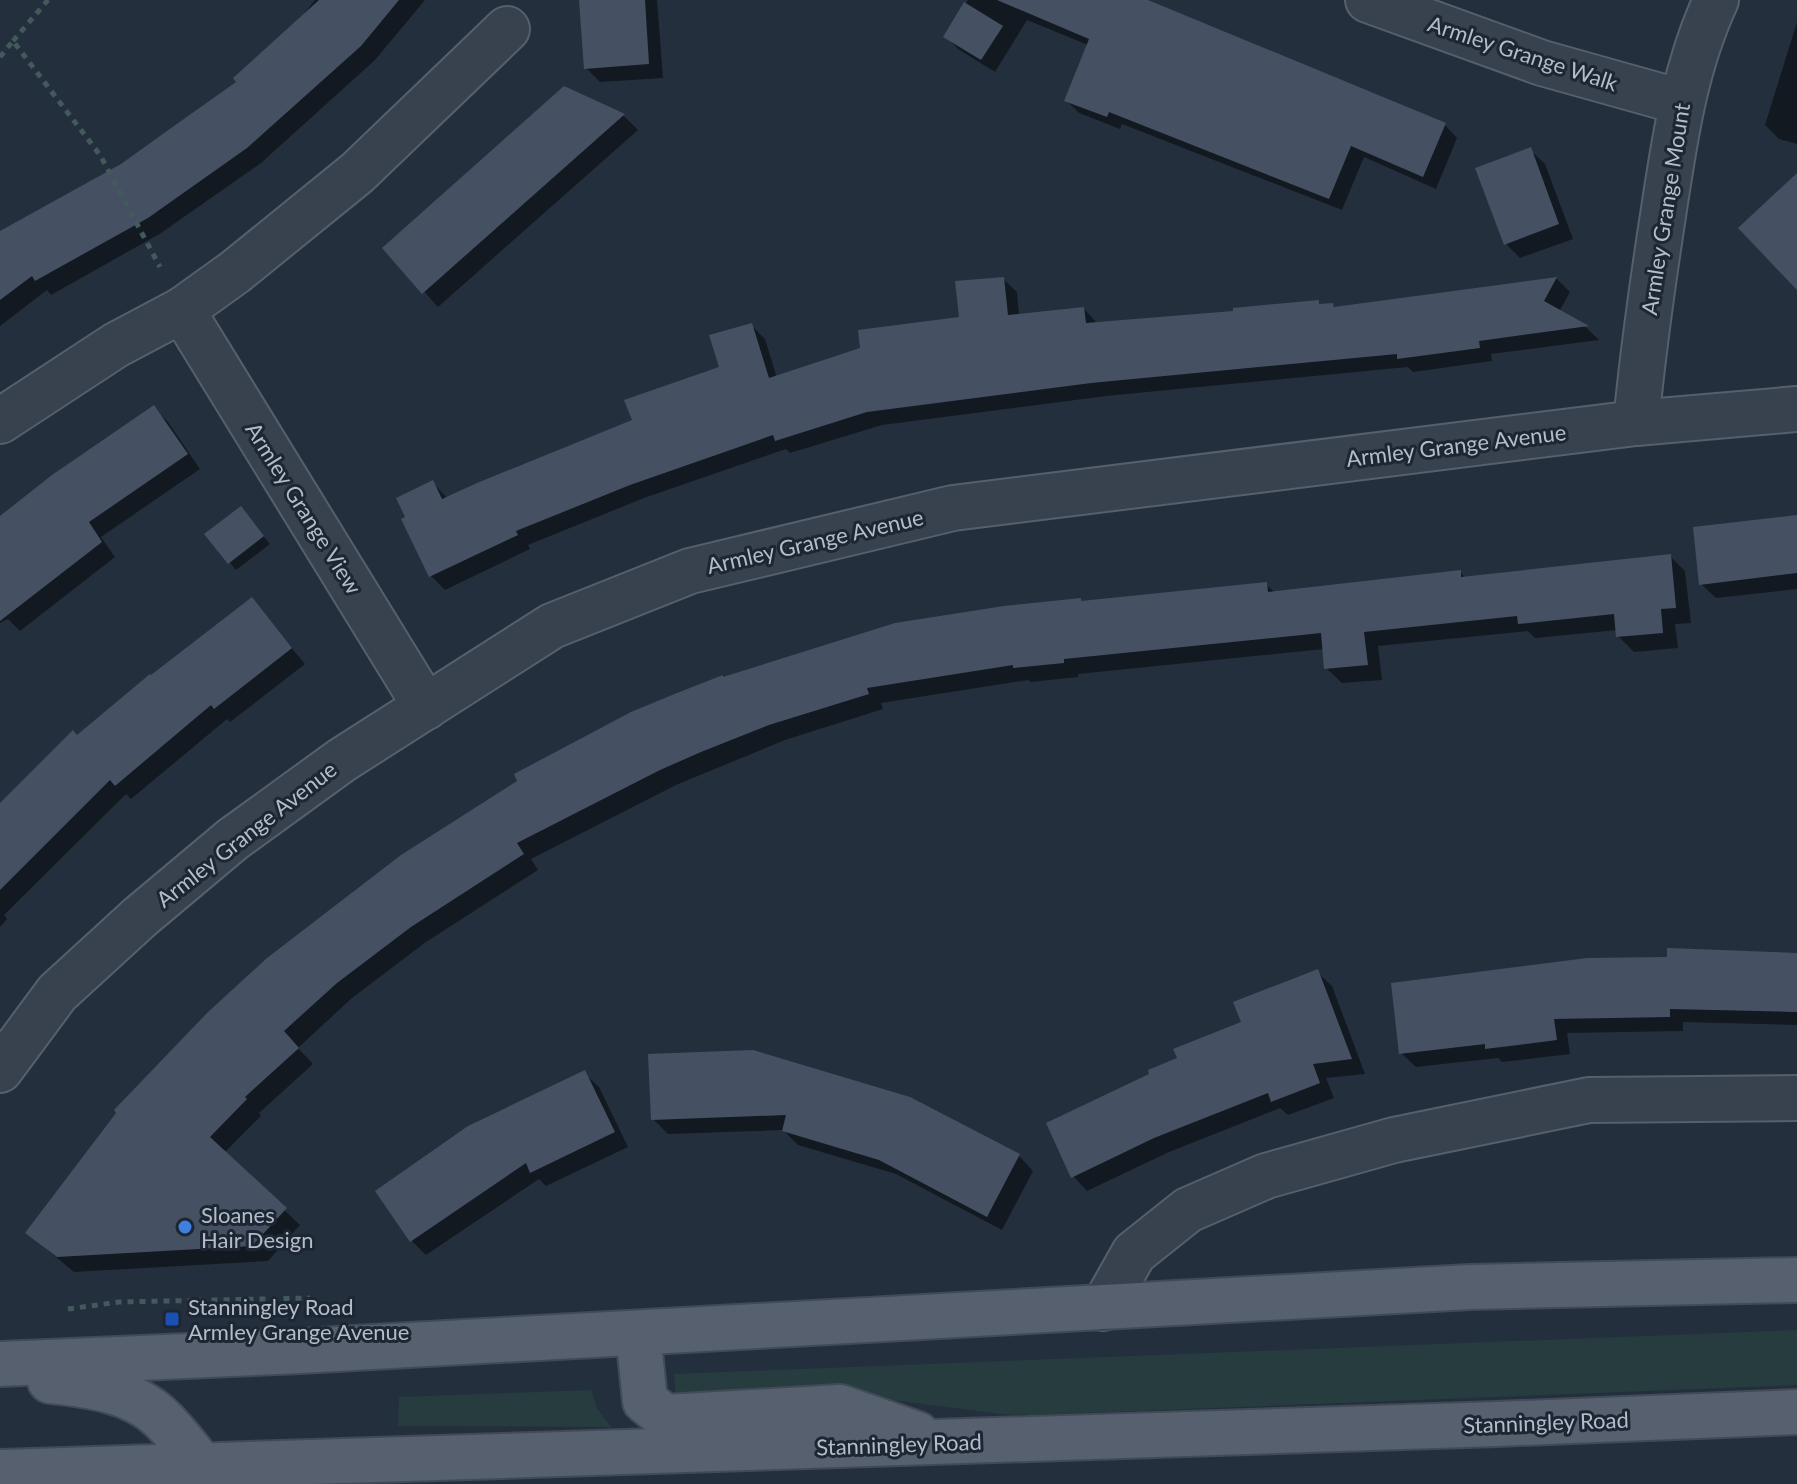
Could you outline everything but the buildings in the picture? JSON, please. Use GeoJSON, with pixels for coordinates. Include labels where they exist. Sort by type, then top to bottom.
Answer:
{"type":"FeatureCollection","features":[{"type":"Feature","properties":{"kind":"main road"},"geometry":{"type":"LineString","coordinates":[[0,1364],[638,1333],[1470,1287],[1797,1280]]}},
{"type":"Feature","properties":{"kind":"main road"},"geometry":{"type":"LineString","coordinates":[[638,1333],[645,1401],[665,1417],[840,1407],[942,1442]]}},
{"type":"Feature","properties":{"kind":"main road"},"geometry":{"type":"LineString","coordinates":[[0,1376],[93,1386],[142,1403],[161,1418],[202,1466]]}},
{"type":"Feature","properties":{"kind":"main road","name":"Stanningley Road"},"geometry":{"type":"LineString","coordinates":[[0,1472],[1797,1412]]}},
{"type":"Feature","properties":{"kind":"street","name":"Armley Grange Walk"},"geometry":{"type":"LineString","coordinates":[[1368,0],[1542,63],[1681,102]]}},
{"type":"Feature","properties":{"kind":"street","name":"Armley Grange Mount"},"geometry":{"type":"LineString","coordinates":[[1636,423],[1645,332],[1681,102],[1704,26],[1716,0]]}},
{"type":"Feature","properties":{"kind":"street"},"geometry":{"type":"LineString","coordinates":[[0,421],[116,345],[182,310],[235,272],[357,173],[507,29]]}},
{"type":"Feature","properties":{"kind":"street","name":"Armley Grange View"},"geometry":{"type":"LineString","coordinates":[[182,310],[426,707]]}},
{"type":"Feature","properties":{"kind":"street","name":"Armley Grange Avenue"},"geometry":{"type":"LineString","coordinates":[[0,1070],[57,993],[140,917],[233,839],[342,760],[552,626],[690,571],[953,508],[1636,423],[1797,409]]}},
{"type":"Feature","properties":{"kind":"street"},"geometry":{"type":"LineString","coordinates":[[1103,1308],[1134,1253],[1188,1210],[1266,1176],[1394,1140],[1589,1100],[1797,1098]]}},
{"type":"Feature","properties":{"kind":"path"},"geometry":{"type":"LineString","coordinates":[[0,57],[48,0]]}},
{"type":"Feature","properties":{"kind":"path"},"geometry":{"type":"LineString","coordinates":[[13,41],[100,155],[182,310]]}},
{"type":"Feature","properties":{"kind":"green space"},"geometry":{"type":"Polygon","coordinates":[[[1797,1330],[1797,1385],[1036,1415],[1001,1414],[837,1393],[676,1398],[674,1374],[1797,1330]]]}},
{"type":"Feature","properties":{"kind":"green space"},"geometry":{"type":"Polygon","coordinates":[[[591,1390],[597,1408],[611,1427],[398,1426],[399,1397],[591,1390]]]}},
{"type":"Feature","properties":{"kind":"place","name":"Sloanes Hair Design"},"geometry":{"type":"Point","coordinates":[185,1227]}},
{"type":"Feature","properties":{"kind":"place","name":"Stanningley Road Armley Grange Avenue"},"geometry":{"type":"Point","coordinates":[172,1319]}}]}
